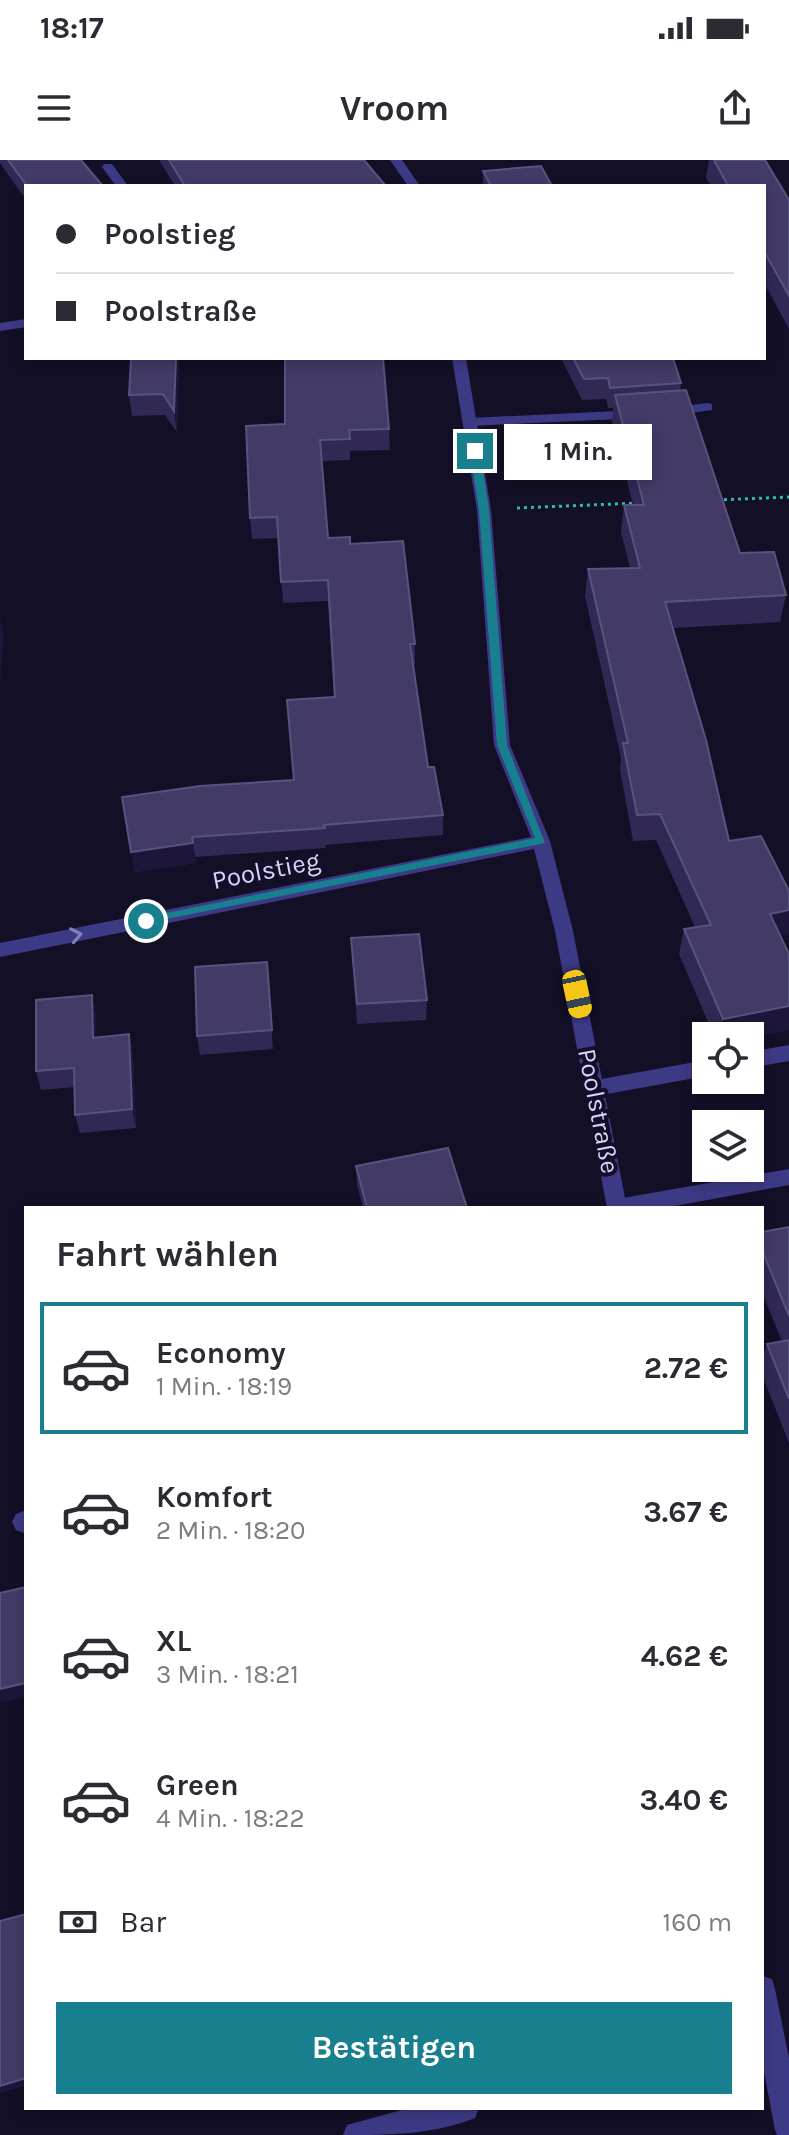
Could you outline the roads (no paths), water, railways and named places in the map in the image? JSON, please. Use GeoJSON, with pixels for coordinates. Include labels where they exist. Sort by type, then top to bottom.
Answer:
{"type":"FeatureCollection","features":[{"type":"Feature","properties":{"kind":"street"},"geometry":{"type":"LineString","coordinates":[[396,160],[413,184]]}},
{"type":"Feature","properties":{"kind":"street"},"geometry":{"type":"LineString","coordinates":[[108,167],[121,184]]}},
{"type":"Feature","properties":{"kind":"street"},"geometry":{"type":"LineString","coordinates":[[0,327],[24,323]]}},
{"type":"Feature","properties":{"kind":"street","name":"Poolstraße"},"geometry":{"type":"LineString","coordinates":[[459,360],[484,510],[502,745],[541,841],[564,931],[617,1206]]}},
{"type":"Feature","properties":{"kind":"street"},"geometry":{"type":"LineString","coordinates":[[470,422],[661,413],[707,407]]}},
{"type":"Feature","properties":{"kind":"street","name":"Poolstieg"},"geometry":{"type":"LineString","coordinates":[[0,950],[541,841]]}},
{"type":"Feature","properties":{"kind":"street"},"geometry":{"type":"LineString","coordinates":[[764,1057],[789,1053]]}},
{"type":"Feature","properties":{"kind":"street"},"geometry":{"type":"LineString","coordinates":[[596,1088],[692,1071]]}},
{"type":"Feature","properties":{"kind":"street"},"geometry":{"type":"LineString","coordinates":[[628,1206],[789,1177]]}},
{"type":"Feature","properties":{"kind":"street"},"geometry":{"type":"LineString","coordinates":[[764,2010],[767,2042],[789,2130]]}},
{"type":"Feature","properties":{"kind":"street"},"geometry":{"type":"LineString","coordinates":[[357,2135],[457,2110]]}}]}
